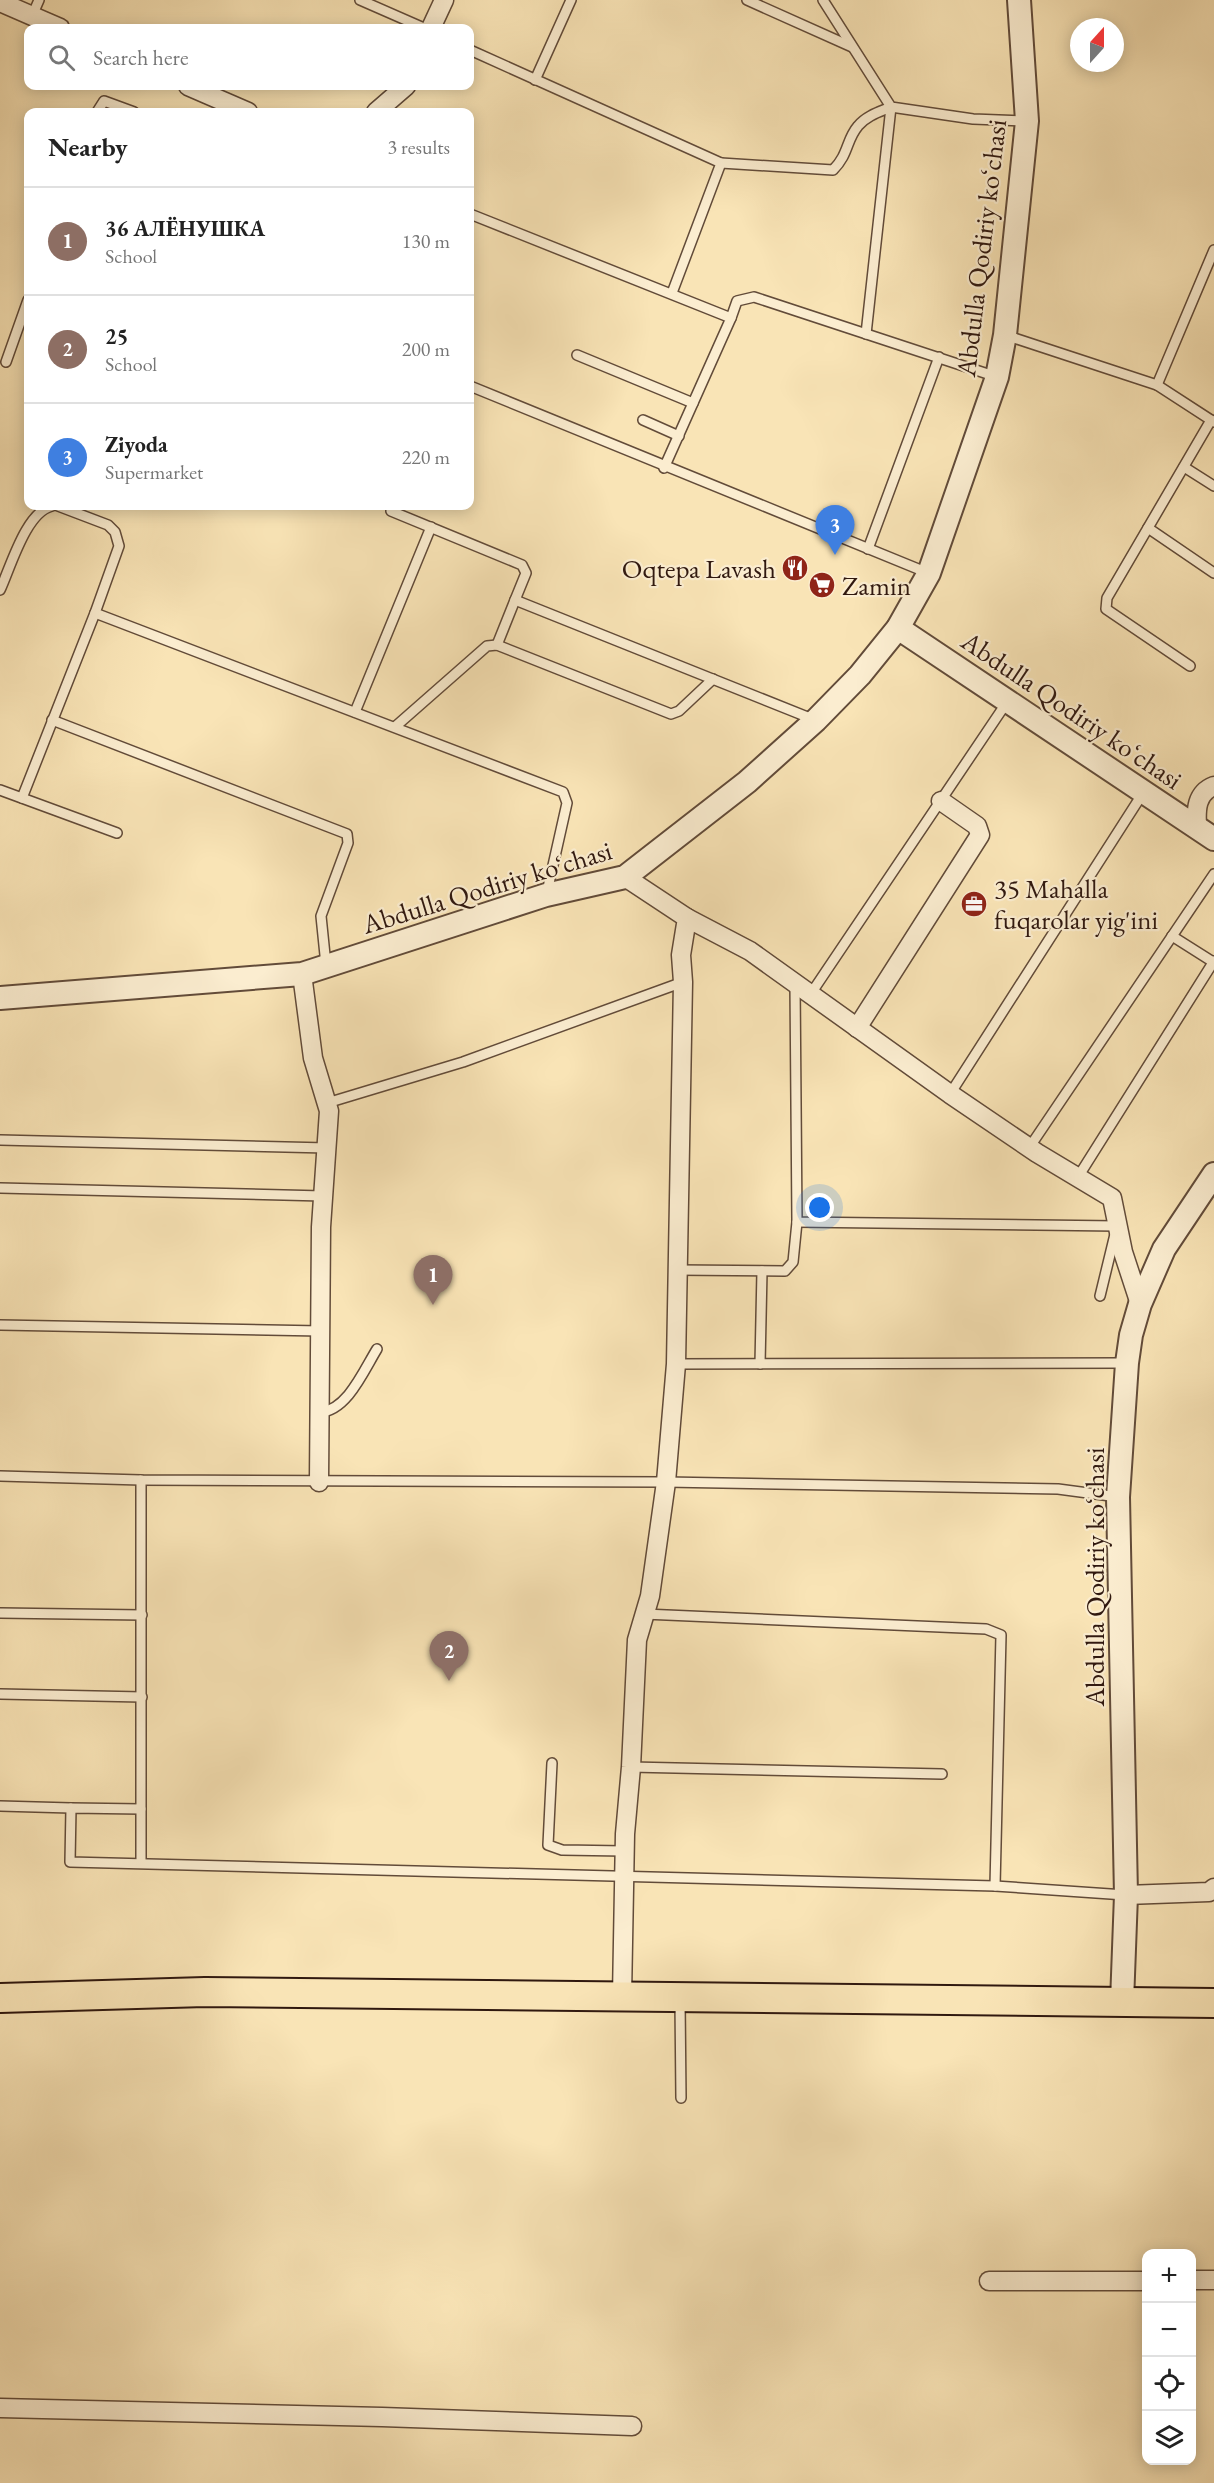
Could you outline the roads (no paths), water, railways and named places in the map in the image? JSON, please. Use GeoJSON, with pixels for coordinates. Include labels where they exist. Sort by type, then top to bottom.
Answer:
{"type":"FeatureCollection","features":[{"type":"Feature","properties":{"kind":"main road"},"geometry":{"type":"LineString","coordinates":[[0,1998],[205,1992],[1214,2002]]}},
{"type":"Feature","properties":{"kind":"street"},"geometry":{"type":"LineString","coordinates":[[433,24],[444,0]]}},
{"type":"Feature","properties":{"kind":"street","name":"Abdulla Qodiriy koʻchasi"},"geometry":{"type":"LineString","coordinates":[[0,998],[302,974],[546,895],[626,877],[747,782],[816,720],[860,675],[898,628],[929,573],[998,376],[1005,335],[1027,121],[1019,0]]}},
{"type":"Feature","properties":{"kind":"street"},"geometry":{"type":"LineString","coordinates":[[0,2],[35,8],[55,24]]}},
{"type":"Feature","properties":{"kind":"street"},"geometry":{"type":"LineString","coordinates":[[196,90],[235,108]]}},
{"type":"Feature","properties":{"kind":"street"},"geometry":{"type":"LineString","coordinates":[[381,108],[401,90]]}},
{"type":"Feature","properties":{"kind":"street","name":"Abdulla Qodiriy koʻchasi"},"geometry":{"type":"LineString","coordinates":[[898,628],[1205,833]]}},
{"type":"Feature","properties":{"kind":"street"},"geometry":{"type":"LineString","coordinates":[[1205,833],[1196,807],[1202,796],[1214,786]]}},
{"type":"Feature","properties":{"kind":"street"},"geometry":{"type":"LineString","coordinates":[[856,1028],[980,835],[977,826],[941,801]]}},
{"type":"Feature","properties":{"kind":"street"},"geometry":{"type":"LineString","coordinates":[[626,877],[687,918],[750,951],[1029,1148],[1112,1198],[1123,1252],[1140,1304]]}},
{"type":"Feature","properties":{"kind":"street"},"geometry":{"type":"LineString","coordinates":[[622,1995],[624,1851],[632,1767],[637,1640],[650,1596],[666,1482],[676,1364],[683,982],[681,955],[687,918]]}},
{"type":"Feature","properties":{"kind":"street"},"geometry":{"type":"LineString","coordinates":[[302,974],[313,1058],[329,1111],[323,1196],[319,1482]]}},
{"type":"Feature","properties":{"kind":"street","name":"Abdulla Qodiriy koʻchasi"},"geometry":{"type":"LineString","coordinates":[[1122,2002],[1126,1894],[1118,1497],[1127,1364],[1131,1335],[1140,1304],[1164,1249],[1214,1174]]}},
{"type":"Feature","properties":{"kind":"street"},"geometry":{"type":"LineString","coordinates":[[1126,1894],[1209,1892],[1214,1888]]}},
{"type":"Feature","properties":{"kind":"street"},"geometry":{"type":"LineString","coordinates":[[1196,2280],[1214,2280]]}},
{"type":"Feature","properties":{"kind":"street"},"geometry":{"type":"LineString","coordinates":[[988,2281],[1142,2281]]}},
{"type":"Feature","properties":{"kind":"street"},"geometry":{"type":"LineString","coordinates":[[0,2408],[382,2417],[632,2426]]}},
{"type":"Feature","properties":{"kind":"lane"},"geometry":{"type":"LineString","coordinates":[[360,0],[415,24]]}},
{"type":"Feature","properties":{"kind":"lane"},"geometry":{"type":"LineString","coordinates":[[535,80],[571,0]]}},
{"type":"Feature","properties":{"kind":"lane"},"geometry":{"type":"LineString","coordinates":[[747,0],[852,47]]}},
{"type":"Feature","properties":{"kind":"lane"},"geometry":{"type":"LineString","coordinates":[[823,0],[891,107],[867,334]]}},
{"type":"Feature","properties":{"kind":"lane"},"geometry":{"type":"LineString","coordinates":[[474,52],[721,163],[833,171],[844,159],[856,127],[867,117],[891,107],[973,119],[1027,121]]}},
{"type":"Feature","properties":{"kind":"lane"},"geometry":{"type":"LineString","coordinates":[[100,108],[104,101],[123,108]]}},
{"type":"Feature","properties":{"kind":"lane"},"geometry":{"type":"LineString","coordinates":[[672,293],[721,163]]}},
{"type":"Feature","properties":{"kind":"lane"},"geometry":{"type":"LineString","coordinates":[[474,216],[730,318]]}},
{"type":"Feature","properties":{"kind":"lane"},"geometry":{"type":"LineString","coordinates":[[1157,385],[1214,250]]}},
{"type":"Feature","properties":{"kind":"lane"},"geometry":{"type":"LineString","coordinates":[[664,468],[737,301],[754,297],[998,376]]}},
{"type":"Feature","properties":{"kind":"lane"},"geometry":{"type":"LineString","coordinates":[[6,362],[24,311]]}},
{"type":"Feature","properties":{"kind":"lane"},"geometry":{"type":"LineString","coordinates":[[1005,335],[1157,385],[1213,421],[1107,598],[1106,609],[1190,666]]}},
{"type":"Feature","properties":{"kind":"lane"},"geometry":{"type":"LineString","coordinates":[[577,356],[693,403]]}},
{"type":"Feature","properties":{"kind":"lane"},"geometry":{"type":"LineString","coordinates":[[868,549],[939,357]]}},
{"type":"Feature","properties":{"kind":"lane"},"geometry":{"type":"LineString","coordinates":[[474,388],[664,468],[929,573]]}},
{"type":"Feature","properties":{"kind":"lane"},"geometry":{"type":"LineString","coordinates":[[643,420],[679,436]]}},
{"type":"Feature","properties":{"kind":"lane"},"geometry":{"type":"LineString","coordinates":[[1184,467],[1214,486]]}},
{"type":"Feature","properties":{"kind":"lane"},"geometry":{"type":"LineString","coordinates":[[0,590],[33,518],[41,510]]}},
{"type":"Feature","properties":{"kind":"lane"},"geometry":{"type":"LineString","coordinates":[[22,798],[119,546],[115,532],[84,510]]}},
{"type":"Feature","properties":{"kind":"lane"},"geometry":{"type":"LineString","coordinates":[[391,511],[522,565],[526,573],[497,645]]}},
{"type":"Feature","properties":{"kind":"lane"},"geometry":{"type":"LineString","coordinates":[[355,712],[431,527]]}},
{"type":"Feature","properties":{"kind":"lane"},"geometry":{"type":"LineString","coordinates":[[1148,528],[1214,573]]}},
{"type":"Feature","properties":{"kind":"lane"},"geometry":{"type":"LineString","coordinates":[[515,600],[816,720]]}},
{"type":"Feature","properties":{"kind":"lane"},"geometry":{"type":"LineString","coordinates":[[95,613],[396,726],[563,792],[567,803],[546,895]]}},
{"type":"Feature","properties":{"kind":"lane"},"geometry":{"type":"LineString","coordinates":[[396,726],[487,646],[497,645],[671,714],[679,711],[713,679]]}},
{"type":"Feature","properties":{"kind":"lane"},"geometry":{"type":"LineString","coordinates":[[810,995],[1007,702]]}},
{"type":"Feature","properties":{"kind":"lane"},"geometry":{"type":"LineString","coordinates":[[52,720],[347,834],[348,843],[321,916],[326,967]]}},
{"type":"Feature","properties":{"kind":"lane"},"geometry":{"type":"LineString","coordinates":[[0,790],[117,833]]}},
{"type":"Feature","properties":{"kind":"lane"},"geometry":{"type":"LineString","coordinates":[[950,1094],[1144,792]]}},
{"type":"Feature","properties":{"kind":"lane"},"geometry":{"type":"LineString","coordinates":[[1029,1148],[1214,874]]}},
{"type":"Feature","properties":{"kind":"lane"},"geometry":{"type":"LineString","coordinates":[[1078,1177],[1213,962],[1172,936]]}},
{"type":"Feature","properties":{"kind":"lane"},"geometry":{"type":"LineString","coordinates":[[327,1103],[463,1062],[683,982]]}},
{"type":"Feature","properties":{"kind":"lane"},"geometry":{"type":"LineString","coordinates":[[677,1270],[785,1271],[793,1262],[797,1222],[795,984]]}},
{"type":"Feature","properties":{"kind":"lane"},"geometry":{"type":"LineString","coordinates":[[0,1140],[327,1148]]}},
{"type":"Feature","properties":{"kind":"lane"},"geometry":{"type":"LineString","coordinates":[[0,1188],[323,1196]]}},
{"type":"Feature","properties":{"kind":"lane"},"geometry":{"type":"LineString","coordinates":[[797,1222],[1118,1226],[1100,1296]]}},
{"type":"Feature","properties":{"kind":"lane"},"geometry":{"type":"LineString","coordinates":[[760,1364],[762,1271]]}},
{"type":"Feature","properties":{"kind":"lane"},"geometry":{"type":"LineString","coordinates":[[0,1325],[321,1331]]}},
{"type":"Feature","properties":{"kind":"lane"},"geometry":{"type":"LineString","coordinates":[[320,1412],[331,1412],[344,1400],[377,1349]]}},
{"type":"Feature","properties":{"kind":"lane"},"geometry":{"type":"LineString","coordinates":[[676,1364],[1127,1364]]}},
{"type":"Feature","properties":{"kind":"lane"},"geometry":{"type":"LineString","coordinates":[[0,1476],[141,1480],[666,1482],[1058,1489],[1118,1497]]}},
{"type":"Feature","properties":{"kind":"lane"},"geometry":{"type":"LineString","coordinates":[[141,1480],[141,1863]]}},
{"type":"Feature","properties":{"kind":"lane"},"geometry":{"type":"LineString","coordinates":[[0,1613],[142,1615]]}},
{"type":"Feature","properties":{"kind":"lane"},"geometry":{"type":"LineString","coordinates":[[644,1614],[986,1629],[1001,1635],[995,1886]]}},
{"type":"Feature","properties":{"kind":"lane"},"geometry":{"type":"LineString","coordinates":[[0,1694],[142,1697]]}},
{"type":"Feature","properties":{"kind":"lane"},"geometry":{"type":"LineString","coordinates":[[552,1763],[548,1845],[562,1850],[624,1851]]}},
{"type":"Feature","properties":{"kind":"lane"},"geometry":{"type":"LineString","coordinates":[[632,1767],[942,1774]]}},
{"type":"Feature","properties":{"kind":"lane"},"geometry":{"type":"LineString","coordinates":[[0,1806],[141,1809]]}},
{"type":"Feature","properties":{"kind":"lane"},"geometry":{"type":"LineString","coordinates":[[71,1808],[70,1862],[995,1886],[1126,1894]]}},
{"type":"Feature","properties":{"kind":"lane"},"geometry":{"type":"LineString","coordinates":[[680,1997],[681,2098]]}},
{"type":"Feature","properties":{"kind":"place","name":"Ziyoda"},"geometry":{"type":"Point","coordinates":[835,555]}},
{"type":"Feature","properties":{"kind":"place","name":"Oqtepa Lavash"},"geometry":{"type":"Point","coordinates":[795,568]}},
{"type":"Feature","properties":{"kind":"place","name":"Zamin"},"geometry":{"type":"Point","coordinates":[822,585]}},
{"type":"Feature","properties":{"kind":"place","name":"35 Mahalla fuqarolar yig'ini"},"geometry":{"type":"Point","coordinates":[974,904]}},
{"type":"Feature","properties":{"kind":"place","name":"36 АЛЁНУШКА"},"geometry":{"type":"Point","coordinates":[433,1305]}},
{"type":"Feature","properties":{"kind":"place","name":"25"},"geometry":{"type":"Point","coordinates":[449,1681]}}]}
